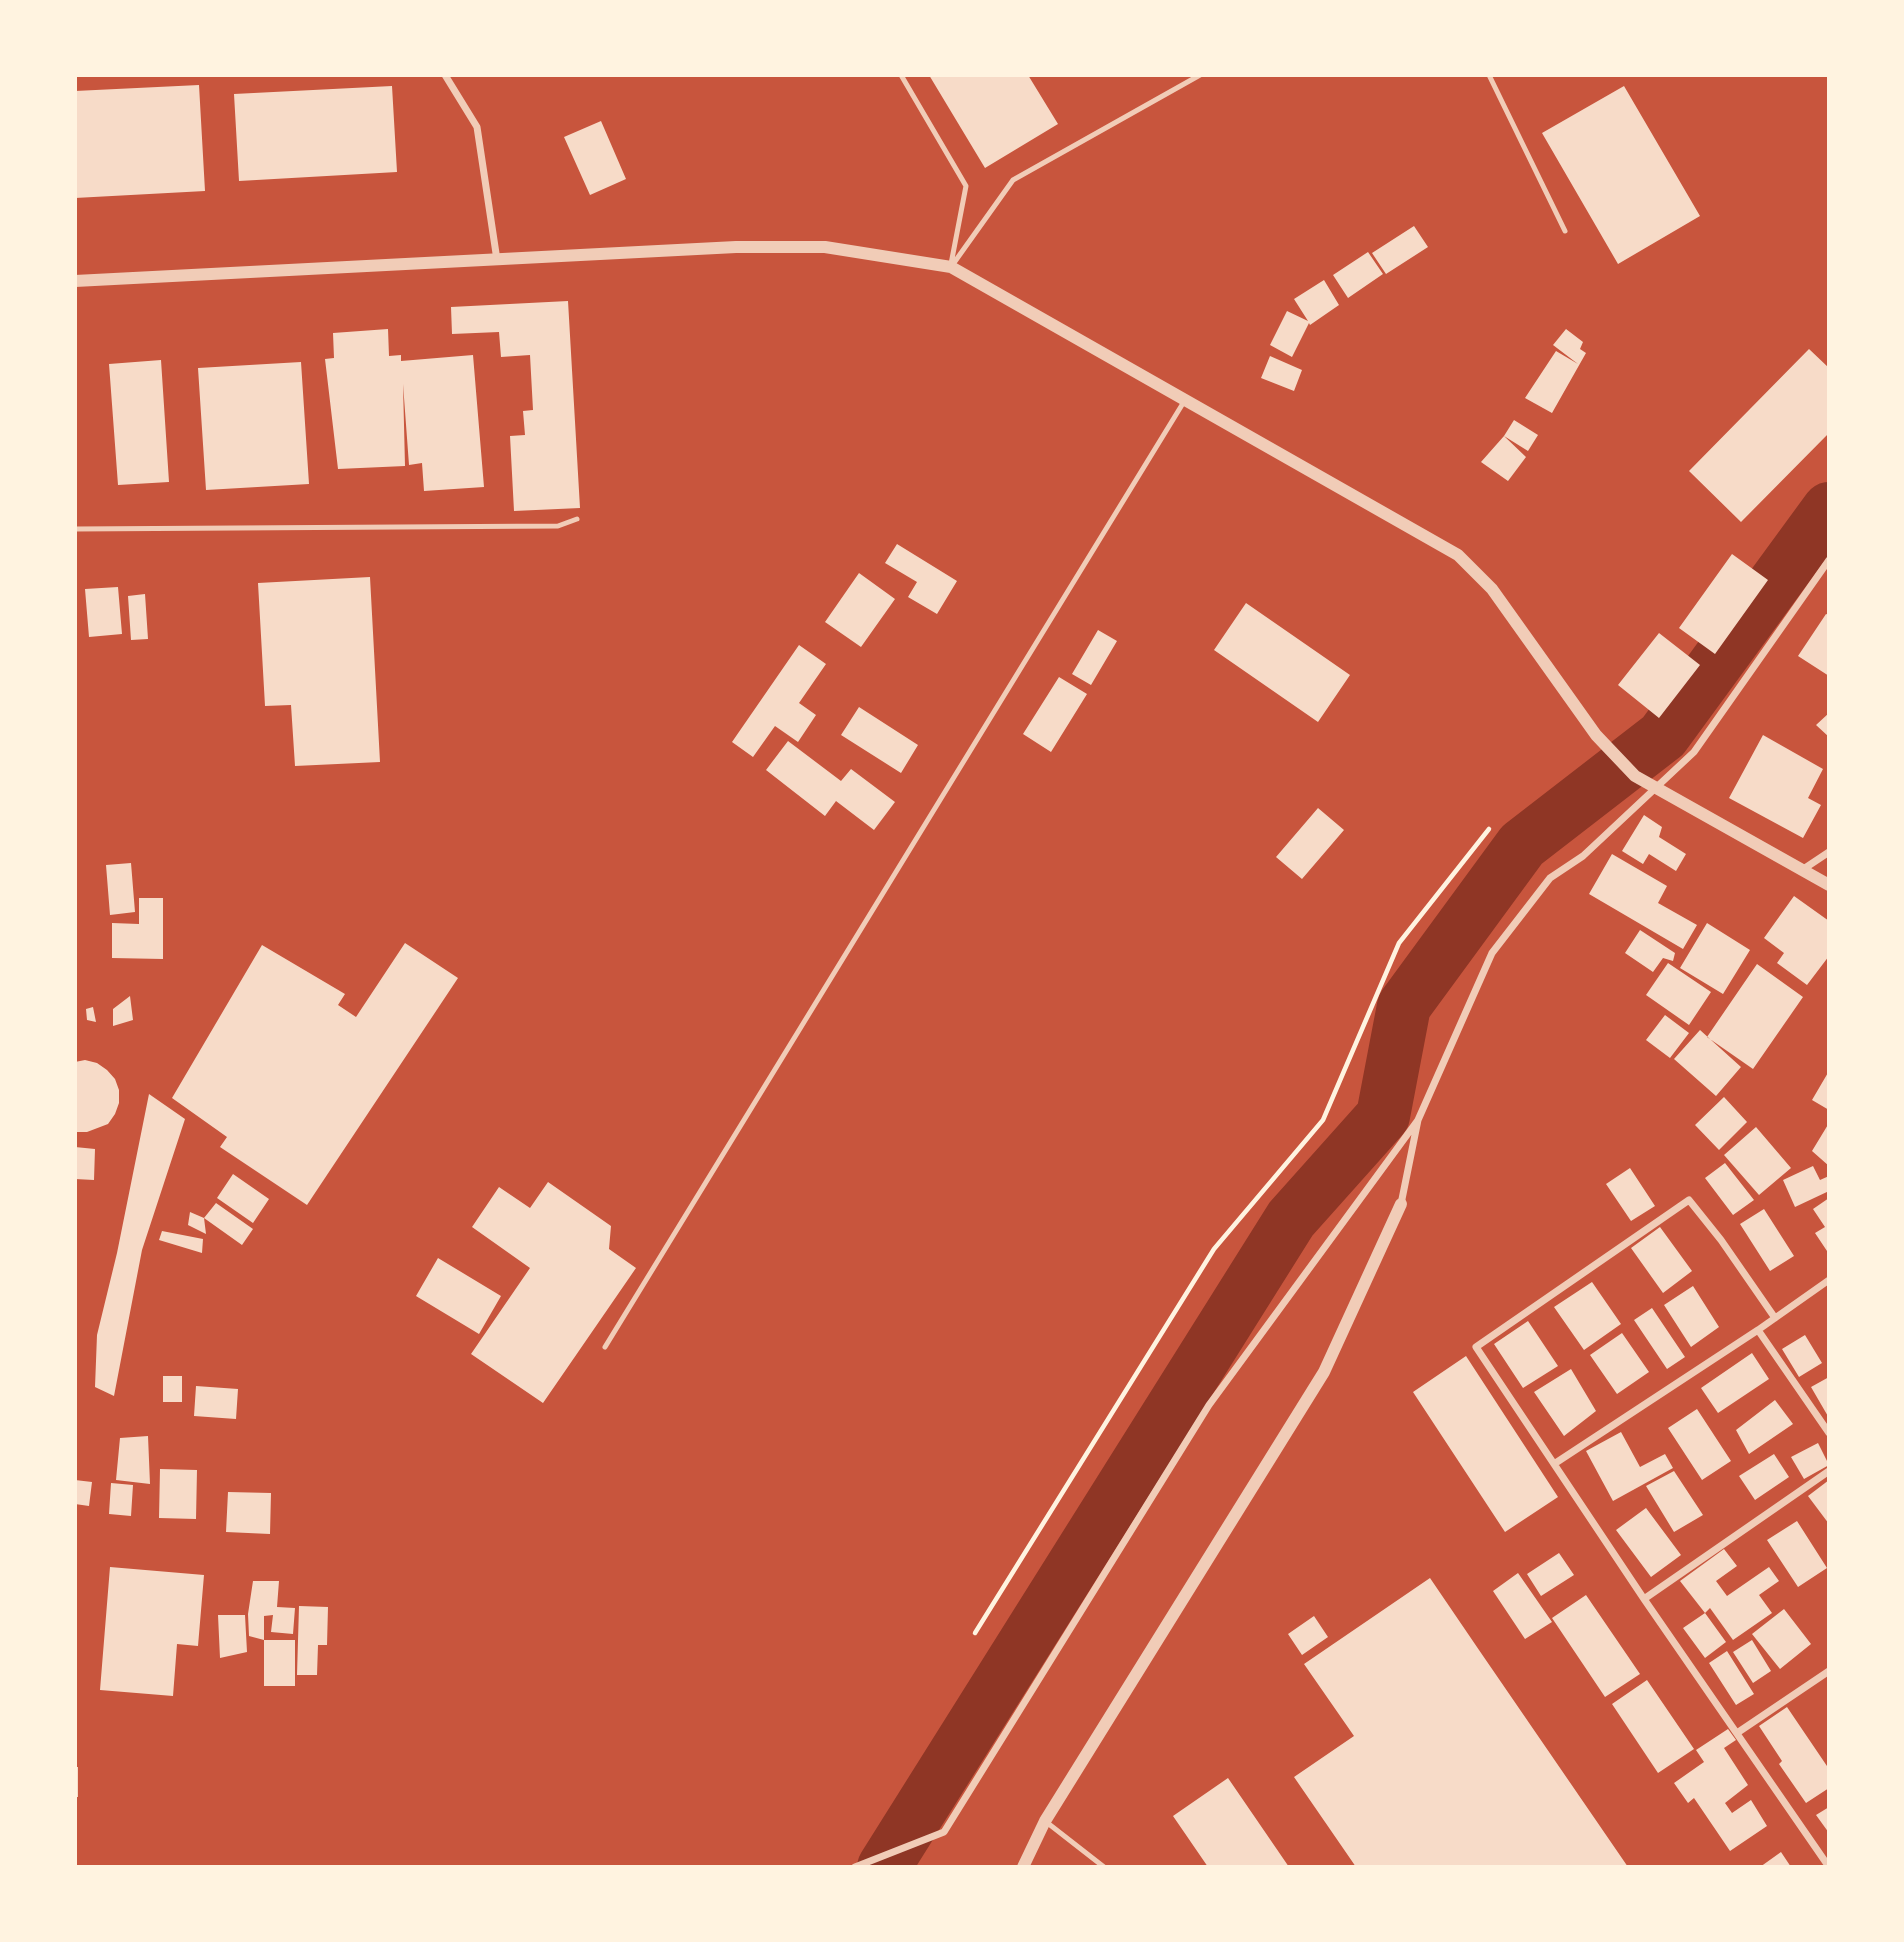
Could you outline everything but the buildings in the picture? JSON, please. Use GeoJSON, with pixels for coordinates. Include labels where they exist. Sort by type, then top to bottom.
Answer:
{"type":"FeatureCollection","features":[{"type":"Feature","properties":{"kind":"street"},"geometry":{"type":"LineString","coordinates":[[445,75],[477,127],[497,260]]}},
{"type":"Feature","properties":{"kind":"street"},"geometry":{"type":"LineString","coordinates":[[75,281],[736,247],[825,247],[951,267],[1458,555],[1492,589],[1596,735],[1635,776],[1829,885]]}},
{"type":"Feature","properties":{"kind":"street"},"geometry":{"type":"LineString","coordinates":[[855,1867],[944,1832],[1209,1405],[1418,1120],[1492,953],[1550,878],[1583,856],[1694,752],[1829,560]]}},
{"type":"Feature","properties":{"kind":"street"},"geometry":{"type":"LineString","coordinates":[[1802,870],[1829,852]]}},
{"type":"Feature","properties":{"kind":"street"},"geometry":{"type":"LineString","coordinates":[[1023,1867],[1045,1821],[1324,1372],[1401,1204],[1418,1120]]}},
{"type":"Feature","properties":{"kind":"street"},"geometry":{"type":"LineString","coordinates":[[1775,1318],[1721,1240],[1689,1200],[1476,1347],[1644,1599],[1829,1867]]}},
{"type":"Feature","properties":{"kind":"street"},"geometry":{"type":"LineString","coordinates":[[1554,1464],[1829,1280]]}},
{"type":"Feature","properties":{"kind":"street"},"geometry":{"type":"LineString","coordinates":[[1758,1330],[1829,1433]]}},
{"type":"Feature","properties":{"kind":"street"},"geometry":{"type":"LineString","coordinates":[[1644,1599],[1829,1471]]}},
{"type":"Feature","properties":{"kind":"street"},"geometry":{"type":"LineString","coordinates":[[1737,1733],[1829,1671]]}},
{"type":"Feature","properties":{"kind":"lane"},"geometry":{"type":"LineString","coordinates":[[901,75],[966,186],[951,267]]}},
{"type":"Feature","properties":{"kind":"lane"},"geometry":{"type":"LineString","coordinates":[[951,267],[1013,180],[1199,75]]}},
{"type":"Feature","properties":{"kind":"lane"},"geometry":{"type":"LineString","coordinates":[[1489,75],[1565,231]]}},
{"type":"Feature","properties":{"kind":"lane"},"geometry":{"type":"LineString","coordinates":[[605,1347],[1185,400]]}},
{"type":"Feature","properties":{"kind":"lane"},"geometry":{"type":"LineString","coordinates":[[75,529],[558,526],[577,519]]}},
{"type":"Feature","properties":{"kind":"lane"},"geometry":{"type":"LineString","coordinates":[[1045,1821],[1104,1867]]}},
{"type":"Feature","properties":{"kind":"path"},"geometry":{"type":"LineString","coordinates":[[975,1633],[1214,1249],[1323,1120],[1399,943],[1489,829]]}},
{"type":"Feature","properties":{"kind":"waterway"},"geometry":{"type":"LineString","coordinates":[[884,1867],[1291,1219],[1383,1116],[1404,1006],[1522,845],[1663,736],[1829,509]]}}]}
